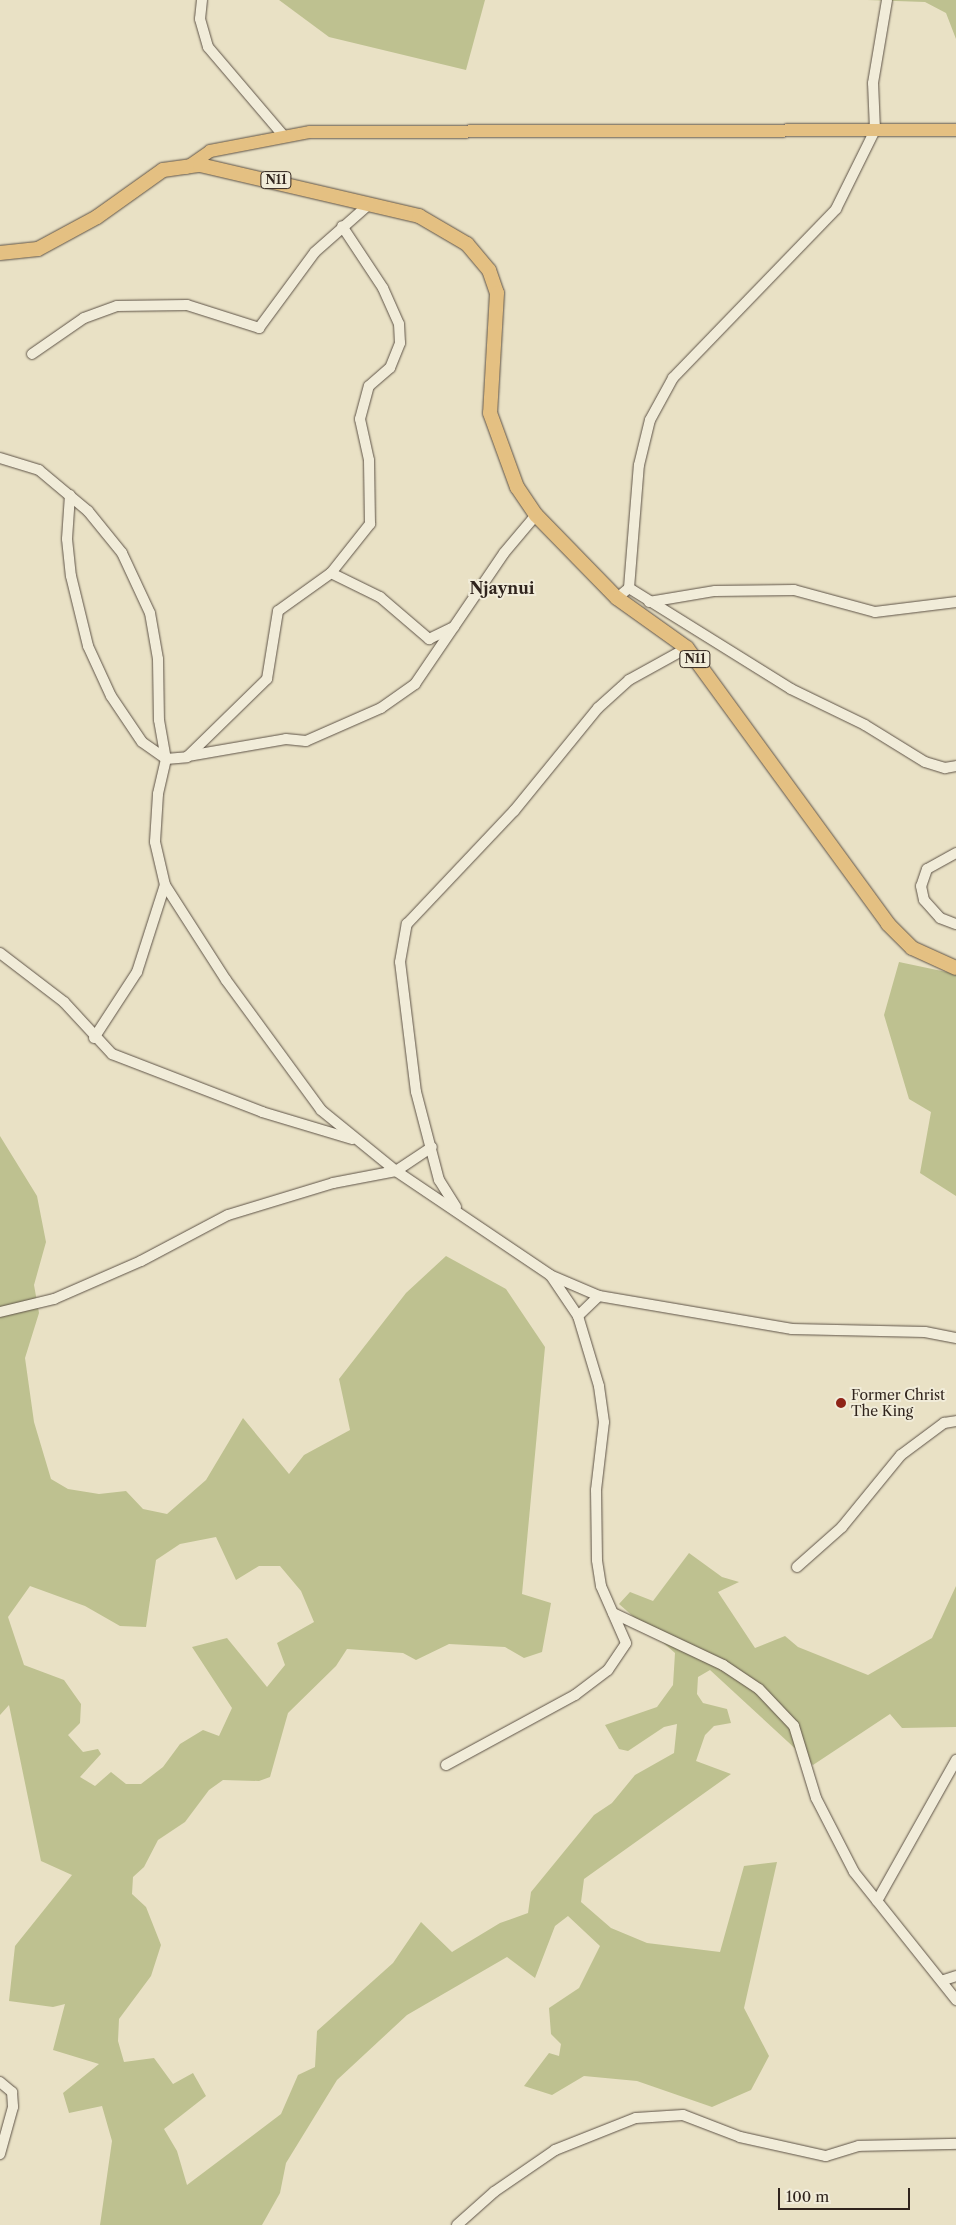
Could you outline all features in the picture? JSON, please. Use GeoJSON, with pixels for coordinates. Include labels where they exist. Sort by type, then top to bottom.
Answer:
{"type":"FeatureCollection","features":[{"type":"Feature","properties":{"kind":"highway","name":"N11"},"geometry":{"type":"LineString","coordinates":[[0,254],[38,249],[53,242],[163,170],[216,167],[366,207],[440,224],[467,244],[489,270],[497,293],[490,413],[517,487],[536,515],[617,598],[687,648],[888,924],[912,948],[956,968]]}},
{"type":"Feature","properties":{"kind":"main road"},"geometry":{"type":"LineString","coordinates":[[186,168],[210,151],[283,135],[956,130]]}},
{"type":"Feature","properties":{"kind":"street"},"geometry":{"type":"LineString","coordinates":[[202,0],[200,19],[208,47],[283,135]]}},
{"type":"Feature","properties":{"kind":"street"},"geometry":{"type":"LineString","coordinates":[[617,598],[629,588],[639,465],[650,420],[673,378],[836,209],[875,130],[873,83],[887,0]]}},
{"type":"Feature","properties":{"kind":"street"},"geometry":{"type":"LineString","coordinates":[[32,354],[84,318],[117,306],[187,305],[259,328],[315,252],[342,226],[366,207]]}},
{"type":"Feature","properties":{"kind":"street"},"geometry":{"type":"LineString","coordinates":[[187,756],[267,679],[278,611],[332,573],[370,524],[369,460],[360,419],[369,386],[390,368],[400,344],[399,324],[383,288],[342,226]]}},
{"type":"Feature","properties":{"kind":"street"},"geometry":{"type":"LineString","coordinates":[[0,458],[39,470],[70,495],[122,553],[150,613],[166,758],[158,794],[155,842],[165,884],[295,1076],[321,1110],[355,1140],[396,1171],[458,1210],[550,1275],[599,1296],[792,1330],[925,1332],[956,1338]]}},
{"type":"Feature","properties":{"kind":"street"},"geometry":{"type":"LineString","coordinates":[[70,495],[69,558],[88,646],[111,696],[142,742],[166,758],[286,738],[306,741],[330,727],[381,708],[415,684],[504,553],[536,515]]}},
{"type":"Feature","properties":{"kind":"street"},"geometry":{"type":"LineString","coordinates":[[332,573],[380,597],[429,639],[455,627]]}},
{"type":"Feature","properties":{"kind":"street"},"geometry":{"type":"LineString","coordinates":[[629,588],[648,602],[924,762],[945,768],[956,766]]}},
{"type":"Feature","properties":{"kind":"street"},"geometry":{"type":"LineString","coordinates":[[648,602],[715,591],[794,590],[875,612],[956,602]]}},
{"type":"Feature","properties":{"kind":"street"},"geometry":{"type":"LineString","coordinates":[[458,1210],[439,1180],[432,1147],[416,1092],[400,962],[408,924],[514,811],[598,708],[629,680],[687,648]]}},
{"type":"Feature","properties":{"kind":"street"},"geometry":{"type":"LineString","coordinates":[[956,853],[927,869],[921,886],[924,900],[940,918],[956,924]]}},
{"type":"Feature","properties":{"kind":"street"},"geometry":{"type":"LineString","coordinates":[[94,1038],[137,972],[165,884]]}},
{"type":"Feature","properties":{"kind":"street"},"geometry":{"type":"LineString","coordinates":[[0,953],[64,1002],[94,1038],[140,1068],[355,1140]]}},
{"type":"Feature","properties":{"kind":"street"},"geometry":{"type":"LineString","coordinates":[[0,1312],[54,1299],[266,1201],[396,1171],[432,1147]]}},
{"type":"Feature","properties":{"kind":"street"},"geometry":{"type":"LineString","coordinates":[[446,1765],[576,1694],[608,1670],[626,1643],[600,1586],[597,1560],[596,1490],[604,1422],[591,1354],[578,1316],[550,1275]]}},
{"type":"Feature","properties":{"kind":"street"},"geometry":{"type":"LineString","coordinates":[[578,1316],[599,1296]]}},
{"type":"Feature","properties":{"kind":"street"},"geometry":{"type":"LineString","coordinates":[[797,1567],[842,1527],[901,1455],[944,1423],[956,1421]]}},
{"type":"Feature","properties":{"kind":"street"},"geometry":{"type":"LineString","coordinates":[[613,1613],[723,1665],[759,1689],[794,1726],[827,1823],[854,1872],[944,1980],[956,2000]]}},
{"type":"Feature","properties":{"kind":"street"},"geometry":{"type":"LineString","coordinates":[[877,1900],[956,1760]]}},
{"type":"Feature","properties":{"kind":"street"},"geometry":{"type":"LineString","coordinates":[[944,1980],[956,1976]]}},
{"type":"Feature","properties":{"kind":"street"},"geometry":{"type":"LineString","coordinates":[[0,2082],[12,2092],[14,2106],[0,2154]]}},
{"type":"Feature","properties":{"kind":"street"},"geometry":{"type":"LineString","coordinates":[[457,2225],[494,2192],[556,2150],[636,2118],[683,2115],[740,2136],[826,2156],[860,2146],[956,2144]]}},
{"type":"Feature","properties":{"kind":"green space"},"geometry":{"type":"Polygon","coordinates":[[[279,0],[485,0],[466,70],[329,37],[279,0]]]}},
{"type":"Feature","properties":{"kind":"green space"},"geometry":{"type":"Polygon","coordinates":[[[867,0],[956,0],[956,39],[946,13],[925,2],[867,0]]]}},
{"type":"Feature","properties":{"kind":"green space"},"geometry":{"type":"Polygon","coordinates":[[[899,962],[956,974],[956,1196],[920,1173],[931,1112],[909,1099],[884,1015],[899,962]]]}},
{"type":"Feature","properties":{"kind":"green space"},"geometry":{"type":"Polygon","coordinates":[[[0,1136],[37,1196],[46,1242],[34,1285],[39,1313],[25,1358],[34,1422],[51,1479],[68,1489],[99,1494],[126,1491],[143,1509],[167,1514],[206,1480],[243,1418],[289,1474],[304,1455],[350,1430],[339,1379],[406,1293],[446,1256],[506,1289],[545,1347],[522,1594],[551,1603],[542,1652],[524,1658],[505,1647],[449,1644],[416,1660],[403,1653],[347,1649],[336,1666],[288,1713],[270,1777],[259,1781],[223,1780],[209,1790],[185,1822],[158,1840],[144,1867],[133,1877],[132,1894],[146,1907],[161,1945],[151,1976],[119,2019],[118,2041],[124,2062],[154,2058],[173,2084],[193,2073],[206,2096],[164,2129],[177,2151],[187,2185],[281,2114],[298,2075],[315,2067],[317,2031],[393,1963],[421,1922],[452,1952],[500,1923],[528,1913],[531,1892],[594,1815],[612,1803],[635,1775],[674,1753],[677,1724],[664,1727],[628,1751],[619,1749],[605,1725],[657,1707],[673,1685],[675,1653],[619,1604],[630,1592],[653,1601],[689,1553],[722,1577],[739,1582],[718,1592],[755,1648],[785,1636],[798,1647],[868,1675],[932,1638],[956,1586],[956,1727],[902,1728],[890,1714],[813,1765],[710,1670],[698,1677],[697,1694],[703,1703],[727,1709],[731,1723],[714,1726],[705,1735],[696,1761],[731,1774],[584,1879],[581,1902],[611,1928],[647,1943],[720,1952],[744,1866],[777,1862],[744,2008],[769,2056],[751,2090],[712,2107],[637,2081],[584,2076],[552,2095],[524,2086],[549,2053],[559,2056],[561,2044],[551,2034],[549,2008],[579,1988],[600,1946],[568,1916],[555,1926],[535,1978],[507,1957],[407,2015],[337,2080],[286,2163],[280,2193],[262,2225],[100,2225],[112,2141],[102,2106],[69,2113],[63,2093],[99,2064],[53,2050],[65,2004],[53,2007],[9,2001],[15,1946],[72,1875],[41,1861],[9,1705],[0,1715],[0,1136]],[[216,1537],[180,1544],[156,1560],[146,1627],[120,1626],[85,1606],[30,1586],[8,1617],[24,1665],[64,1680],[81,1704],[80,1723],[68,1735],[83,1752],[98,1749],[101,1754],[80,1777],[95,1786],[111,1772],[126,1784],[141,1784],[163,1767],[180,1744],[203,1730],[219,1736],[232,1708],[192,1647],[227,1638],[267,1687],[285,1665],[277,1643],[314,1622],[301,1591],[280,1566],[259,1566],[236,1580],[216,1537]]]}},
{"type":"Feature","properties":{"kind":"place","name":"Former Christ The King"},"geometry":{"type":"Point","coordinates":[841,1403]}},
{"type":"Feature","properties":{"kind":"district","name":"Njaynui"},"geometry":{"type":"Point","coordinates":[502,588]}}]}
